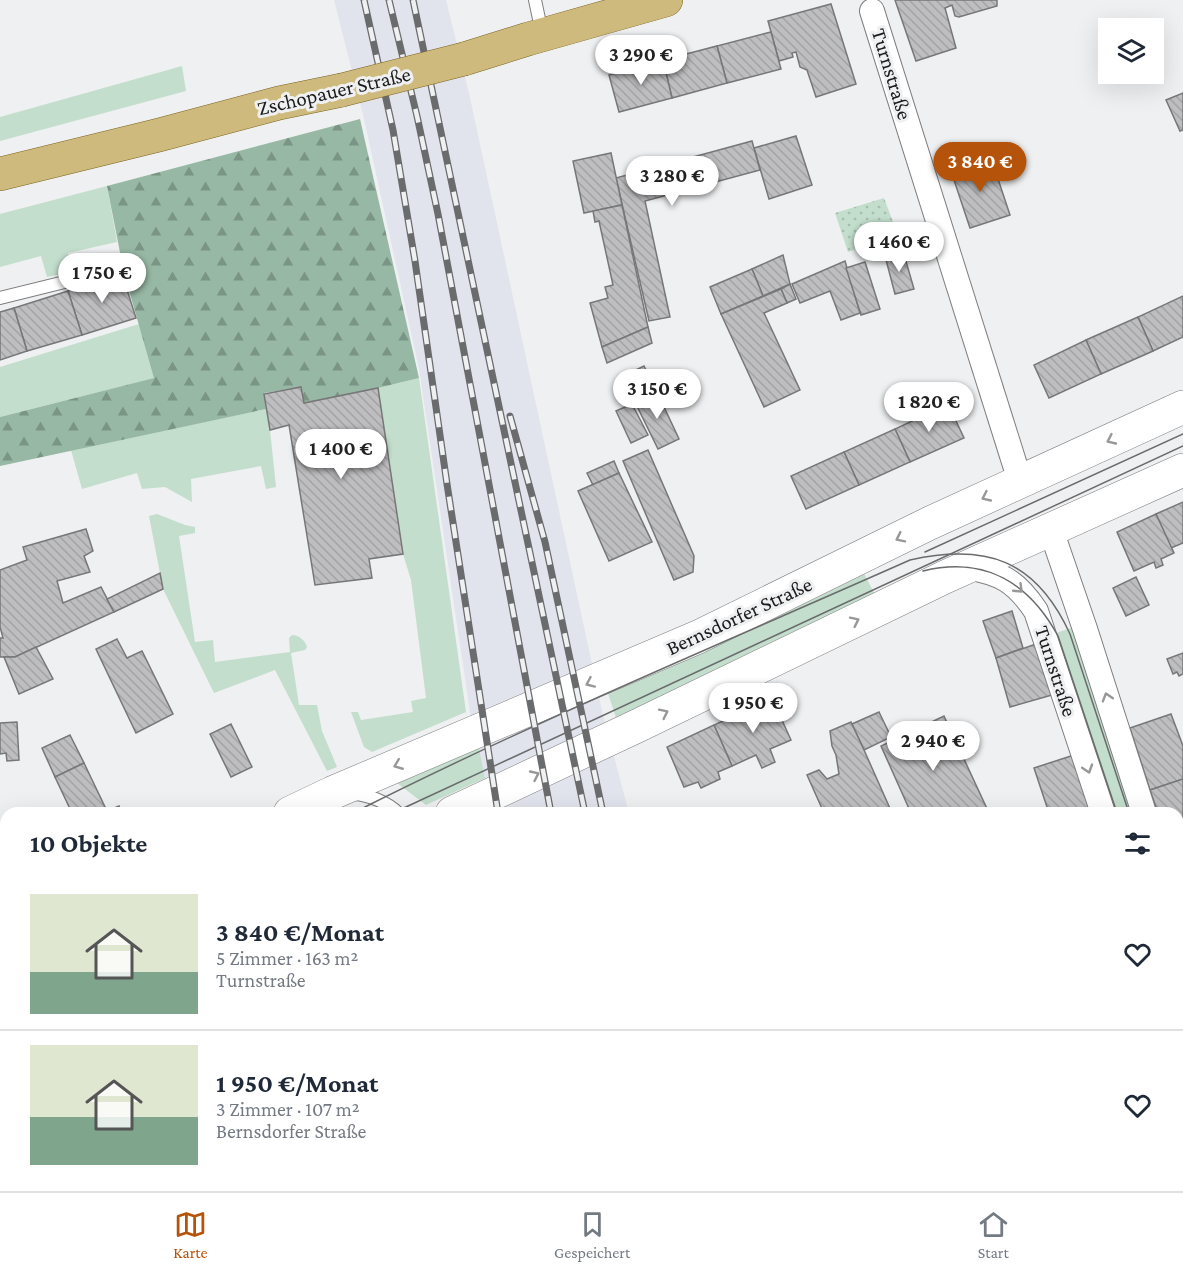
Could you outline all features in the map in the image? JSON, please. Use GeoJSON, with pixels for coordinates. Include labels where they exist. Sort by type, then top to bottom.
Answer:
{"type":"FeatureCollection","features":[{"type":"Feature","properties":{"kind":"main road","name":"Zschopauer Straße"},"geometry":{"type":"LineString","coordinates":[[0,174],[464,59],[542,34],[666,0]]}},
{"type":"Feature","properties":{"kind":"street","name":"Turnstraße"},"geometry":{"type":"LineString","coordinates":[[872,11],[1020,481]]}},
{"type":"Feature","properties":{"kind":"street","name":"Bernsdorfer Straße"},"geometry":{"type":"LineString","coordinates":[[303,807],[698,637],[1020,481],[1183,407]]}},
{"type":"Feature","properties":{"kind":"street"},"geometry":{"type":"LineString","coordinates":[[465,807],[966,567],[1183,470]]}},
{"type":"Feature","properties":{"kind":"street","name":"Turnstraße"},"geometry":{"type":"LineString","coordinates":[[1051,530],[1086,629],[1142,807]]}},
{"type":"Feature","properties":{"kind":"street","name":"Turnstraße"},"geometry":{"type":"LineString","coordinates":[[966,567],[985,570],[1015,584],[1036,611],[1101,807]]}},
{"type":"Feature","properties":{"kind":"lane"},"geometry":{"type":"LineString","coordinates":[[535,0],[542,34]]}},
{"type":"Feature","properties":{"kind":"lane"},"geometry":{"type":"LineString","coordinates":[[7,293],[97,271]]}},
{"type":"Feature","properties":{"kind":"lane"},"geometry":{"type":"LineString","coordinates":[[332,793],[364,794],[391,807]]}},
{"type":"Feature","properties":{"kind":"shaded area"},"geometry":{"type":"Polygon","coordinates":[[[334,0],[446,0],[469,93],[603,715],[627,807],[484,807],[419,369],[364,119],[334,0]]]}},
{"type":"Feature","properties":{"kind":"green space"},"geometry":{"type":"Polygon","coordinates":[[[182,66],[186,91],[0,141],[0,117],[182,66]]]}},
{"type":"Feature","properties":{"kind":"green space"},"geometry":{"type":"Polygon","coordinates":[[[360,119],[419,378],[304,403],[300,387],[264,393],[266,409],[0,466],[0,417],[154,378],[124,273],[107,186],[360,119]]]}},
{"type":"Feature","properties":{"kind":"green space"},"geometry":{"type":"Polygon","coordinates":[[[107,186],[117,242],[68,253],[72,272],[47,277],[41,256],[0,267],[0,214],[107,186]]]}},
{"type":"Feature","properties":{"kind":"green space"},"geometry":{"type":"Polygon","coordinates":[[[884,198],[898,235],[848,252],[835,213],[884,198]]]}},
{"type":"Feature","properties":{"kind":"green space"},"geometry":{"type":"Polygon","coordinates":[[[139,324],[155,378],[0,417],[0,367],[139,324]]]}},
{"type":"Feature","properties":{"kind":"green space"},"geometry":{"type":"Polygon","coordinates":[[[419,378],[466,712],[372,752],[364,747],[351,712],[358,712],[361,720],[413,712],[411,701],[426,698],[411,580],[403,554],[378,388],[419,378]]]}},
{"type":"Feature","properties":{"kind":"green space"},"geometry":{"type":"Polygon","coordinates":[[[266,409],[276,487],[266,489],[261,466],[191,479],[192,502],[165,487],[142,489],[137,473],[82,489],[71,450],[266,409]]]}},
{"type":"Feature","properties":{"kind":"green space"},"geometry":{"type":"Polygon","coordinates":[[[157,514],[195,527],[195,533],[179,536],[195,642],[213,640],[215,662],[290,652],[289,638],[292,635],[305,642],[307,647],[305,650],[291,653],[299,705],[317,705],[322,731],[337,767],[327,771],[275,670],[214,693],[163,589],[149,516],[157,514]]]}},
{"type":"Feature","properties":{"kind":"green space"},"geometry":{"type":"Polygon","coordinates":[[[862,570],[877,598],[616,718],[605,684],[862,570]]]}},
{"type":"Feature","properties":{"kind":"green space"},"geometry":{"type":"Polygon","coordinates":[[[1077,626],[1136,807],[1107,807],[1050,635],[1077,626]]]}},
{"type":"Feature","properties":{"kind":"green space"},"geometry":{"type":"Polygon","coordinates":[[[478,744],[485,778],[426,805],[397,783],[478,744]]]}},
{"type":"Feature","properties":{"kind":"building"},"geometry":{"type":"Polygon","coordinates":[[[895,0],[997,0],[997,6],[959,17],[955,16],[952,5],[945,8],[956,48],[916,61],[895,0]]]}},
{"type":"Feature","properties":{"kind":"building"},"geometry":{"type":"Polygon","coordinates":[[[831,4],[856,84],[816,97],[807,70],[800,67],[796,52],[792,53],[793,57],[779,61],[768,21],[831,4]]]}},
{"type":"Feature","properties":{"kind":"building"},"geometry":{"type":"Polygon","coordinates":[[[771,32],[781,69],[727,83],[717,46],[771,32]]]}},
{"type":"Feature","properties":{"kind":"building"},"geometry":{"type":"Polygon","coordinates":[[[717,46],[727,83],[672,98],[663,60],[717,46]]]}},
{"type":"Feature","properties":{"kind":"building"},"geometry":{"type":"Polygon","coordinates":[[[663,60],[672,98],[619,112],[609,75],[663,60]]]}},
{"type":"Feature","properties":{"kind":"building"},"geometry":{"type":"Polygon","coordinates":[[[1183,93],[1183,130],[1180,131],[1166,100],[1183,93]]]}},
{"type":"Feature","properties":{"kind":"building"},"geometry":{"type":"Polygon","coordinates":[[[796,136],[812,185],[769,199],[754,148],[796,136]]]}},
{"type":"Feature","properties":{"kind":"building"},"geometry":{"type":"Polygon","coordinates":[[[752,141],[760,170],[645,201],[670,317],[649,321],[616,178],[752,141]]]}},
{"type":"Feature","properties":{"kind":"building"},"geometry":{"type":"Polygon","coordinates":[[[611,153],[622,205],[584,213],[573,161],[611,153]]]}},
{"type":"Feature","properties":{"kind":"building"},"geometry":{"type":"Polygon","coordinates":[[[991,158],[1010,215],[970,228],[951,171],[991,158]]]}},
{"type":"Feature","properties":{"kind":"building"},"geometry":{"type":"Polygon","coordinates":[[[622,205],[648,327],[602,347],[590,303],[608,298],[605,287],[613,285],[599,221],[595,222],[593,211],[622,205]]]}},
{"type":"Feature","properties":{"kind":"building"},"geometry":{"type":"Polygon","coordinates":[[[903,251],[914,289],[895,294],[885,256],[903,251]]]}},
{"type":"Feature","properties":{"kind":"building"},"geometry":{"type":"Polygon","coordinates":[[[783,255],[790,284],[763,296],[752,269],[783,255]]]}},
{"type":"Feature","properties":{"kind":"building"},"geometry":{"type":"Polygon","coordinates":[[[845,261],[860,313],[841,320],[830,291],[800,303],[792,284],[845,261]]]}},
{"type":"Feature","properties":{"kind":"building"},"geometry":{"type":"Polygon","coordinates":[[[865,262],[880,309],[861,315],[846,268],[865,262]]]}},
{"type":"Feature","properties":{"kind":"building"},"geometry":{"type":"Polygon","coordinates":[[[752,269],[763,296],[721,314],[710,287],[752,269]]]}},
{"type":"Feature","properties":{"kind":"building"},"geometry":{"type":"Polygon","coordinates":[[[122,274],[136,318],[82,335],[68,291],[122,274]]]}},
{"type":"Feature","properties":{"kind":"building"},"geometry":{"type":"Polygon","coordinates":[[[790,284],[796,299],[787,303],[781,289],[790,284]]]}},
{"type":"Feature","properties":{"kind":"building"},"geometry":{"type":"Polygon","coordinates":[[[781,289],[787,303],[764,313],[800,390],[764,407],[721,314],[781,289]]]}},
{"type":"Feature","properties":{"kind":"building"},"geometry":{"type":"Polygon","coordinates":[[[68,291],[82,335],[27,351],[14,308],[68,291]]]}},
{"type":"Feature","properties":{"kind":"building"},"geometry":{"type":"Polygon","coordinates":[[[1183,296],[1183,337],[1153,351],[1138,317],[1183,296]]]}},
{"type":"Feature","properties":{"kind":"building"},"geometry":{"type":"Polygon","coordinates":[[[14,308],[27,351],[0,360],[0,312],[14,308]]]}},
{"type":"Feature","properties":{"kind":"building"},"geometry":{"type":"Polygon","coordinates":[[[1138,317],[1153,351],[1101,374],[1086,340],[1138,317]]]}},
{"type":"Feature","properties":{"kind":"building"},"geometry":{"type":"Polygon","coordinates":[[[648,327],[652,343],[607,363],[602,347],[648,327]]]}},
{"type":"Feature","properties":{"kind":"building"},"geometry":{"type":"Polygon","coordinates":[[[1086,340],[1101,374],[1049,398],[1034,365],[1086,340]]]}},
{"type":"Feature","properties":{"kind":"building"},"geometry":{"type":"Polygon","coordinates":[[[644,366],[657,392],[635,402],[623,376],[644,366]]]}},
{"type":"Feature","properties":{"kind":"building"},"geometry":{"type":"Polygon","coordinates":[[[301,387],[304,403],[378,388],[403,554],[369,559],[372,578],[315,585],[289,425],[270,430],[264,394],[301,387]]]}},
{"type":"Feature","properties":{"kind":"building"},"geometry":{"type":"Polygon","coordinates":[[[657,392],[679,439],[658,449],[635,402],[657,392]]]}},
{"type":"Feature","properties":{"kind":"building"},"geometry":{"type":"Polygon","coordinates":[[[632,404],[648,435],[631,443],[616,411],[632,404]]]}},
{"type":"Feature","properties":{"kind":"building"},"geometry":{"type":"Polygon","coordinates":[[[948,404],[964,438],[910,462],[895,429],[948,404]]]}},
{"type":"Feature","properties":{"kind":"building"},"geometry":{"type":"Polygon","coordinates":[[[895,429],[910,462],[859,485],[844,452],[895,429]]]}},
{"type":"Feature","properties":{"kind":"building"},"geometry":{"type":"Polygon","coordinates":[[[648,450],[694,556],[693,572],[674,580],[623,461],[648,450]]]}},
{"type":"Feature","properties":{"kind":"building"},"geometry":{"type":"Polygon","coordinates":[[[844,452],[859,485],[806,509],[791,476],[844,452]]]}},
{"type":"Feature","properties":{"kind":"building"},"geometry":{"type":"Polygon","coordinates":[[[614,461],[619,473],[593,485],[587,473],[614,461]]]}},
{"type":"Feature","properties":{"kind":"building"},"geometry":{"type":"Polygon","coordinates":[[[619,473],[652,542],[609,561],[578,491],[619,473]]]}},
{"type":"Feature","properties":{"kind":"building"},"geometry":{"type":"Polygon","coordinates":[[[1183,502],[1183,543],[1171,548],[1156,514],[1183,502]]]}},
{"type":"Feature","properties":{"kind":"building"},"geometry":{"type":"Polygon","coordinates":[[[1156,514],[1174,553],[1161,559],[1163,565],[1156,568],[1154,562],[1134,571],[1117,532],[1156,514]]]}},
{"type":"Feature","properties":{"kind":"building"},"geometry":{"type":"Polygon","coordinates":[[[86,529],[93,551],[84,556],[90,572],[57,581],[63,603],[101,587],[114,612],[15,657],[0,657],[0,638],[3,638],[0,627],[0,570],[27,560],[23,547],[86,529]]]}},
{"type":"Feature","properties":{"kind":"building"},"geometry":{"type":"Polygon","coordinates":[[[160,573],[163,589],[114,612],[107,599],[160,573]]]}},
{"type":"Feature","properties":{"kind":"building"},"geometry":{"type":"Polygon","coordinates":[[[1136,577],[1149,605],[1126,616],[1113,588],[1136,577]]]}},
{"type":"Feature","properties":{"kind":"building"},"geometry":{"type":"Polygon","coordinates":[[[1012,611],[1023,648],[996,658],[983,621],[1012,611]]]}},
{"type":"Feature","properties":{"kind":"building"},"geometry":{"type":"Polygon","coordinates":[[[117,639],[127,658],[142,651],[173,714],[136,733],[96,649],[117,639]]]}},
{"type":"Feature","properties":{"kind":"building"},"geometry":{"type":"Polygon","coordinates":[[[1036,644],[1052,695],[1010,707],[996,658],[1036,644]]]}},
{"type":"Feature","properties":{"kind":"building"},"geometry":{"type":"Polygon","coordinates":[[[36,647],[53,679],[19,694],[4,657],[15,657],[36,647]]]}},
{"type":"Feature","properties":{"kind":"building"},"geometry":{"type":"Polygon","coordinates":[[[1183,653],[1183,674],[1179,676],[1177,672],[1173,674],[1167,659],[1183,653]]]}},
{"type":"Feature","properties":{"kind":"building"},"geometry":{"type":"Polygon","coordinates":[[[772,698],[791,740],[770,749],[775,762],[762,768],[756,755],[732,766],[714,725],[772,698]]]}},
{"type":"Feature","properties":{"kind":"building"},"geometry":{"type":"Polygon","coordinates":[[[879,712],[891,737],[864,750],[852,724],[879,712]]]}},
{"type":"Feature","properties":{"kind":"building"},"geometry":{"type":"Polygon","coordinates":[[[1171,714],[1183,746],[1183,779],[1150,790],[1130,728],[1171,714]]]}},
{"type":"Feature","properties":{"kind":"building"},"geometry":{"type":"Polygon","coordinates":[[[944,716],[986,807],[908,807],[881,746],[944,716]]]}},
{"type":"Feature","properties":{"kind":"building"},"geometry":{"type":"Polygon","coordinates":[[[17,722],[19,760],[7,761],[6,753],[0,754],[0,723],[17,722]]]}},
{"type":"Feature","properties":{"kind":"building"},"geometry":{"type":"Polygon","coordinates":[[[851,722],[889,807],[821,807],[807,775],[819,770],[827,779],[839,774],[830,731],[851,722]]]}},
{"type":"Feature","properties":{"kind":"building"},"geometry":{"type":"Polygon","coordinates":[[[231,724],[252,767],[231,777],[210,734],[231,724]]]}},
{"type":"Feature","properties":{"kind":"building"},"geometry":{"type":"Polygon","coordinates":[[[714,725],[732,766],[718,772],[720,779],[701,788],[698,782],[684,787],[667,747],[714,725]]]}},
{"type":"Feature","properties":{"kind":"building"},"geometry":{"type":"Polygon","coordinates":[[[70,735],[84,763],[55,777],[42,748],[70,735]]]}},
{"type":"Feature","properties":{"kind":"building"},"geometry":{"type":"Polygon","coordinates":[[[1074,755],[1091,807],[1047,807],[1034,768],[1074,755]]]}},
{"type":"Feature","properties":{"kind":"building"},"geometry":{"type":"Polygon","coordinates":[[[84,763],[105,807],[69,807],[55,777],[84,763]]]}},
{"type":"Feature","properties":{"kind":"building"},"geometry":{"type":"Polygon","coordinates":[[[1183,779],[1183,807],[1156,807],[1150,790],[1183,779]]]}},
{"type":"Feature","properties":{"kind":"tram line"},"geometry":{"type":"LineString","coordinates":[[925,552],[1183,434]]}},
{"type":"Feature","properties":{"kind":"tram line"},"geometry":{"type":"LineString","coordinates":[[406,807],[1183,446]]}},
{"type":"Feature","properties":{"kind":"tram line"},"geometry":{"type":"LineString","coordinates":[[365,807],[560,714],[910,560],[938,555],[963,554],[985,556],[1006,563],[1025,574],[1057,609],[1070,634],[1127,807]]}},
{"type":"Feature","properties":{"kind":"tram line"},"geometry":{"type":"LineString","coordinates":[[923,571],[945,567],[966,567],[985,571],[1003,578],[1033,601],[1058,636],[1115,807]]}},
{"type":"Feature","properties":{"kind":"railway"},"geometry":{"type":"LineString","coordinates":[[364,0],[393,130],[415,261],[497,807]]}},
{"type":"Feature","properties":{"kind":"railway"},"geometry":{"type":"LineString","coordinates":[[389,0],[438,214],[550,807]]}},
{"type":"Feature","properties":{"kind":"railway"},"geometry":{"type":"LineString","coordinates":[[413,0],[584,807]]}},
{"type":"Feature","properties":{"kind":"railway"},"geometry":{"type":"LineString","coordinates":[[510,416],[545,542],[602,807]]}}]}
